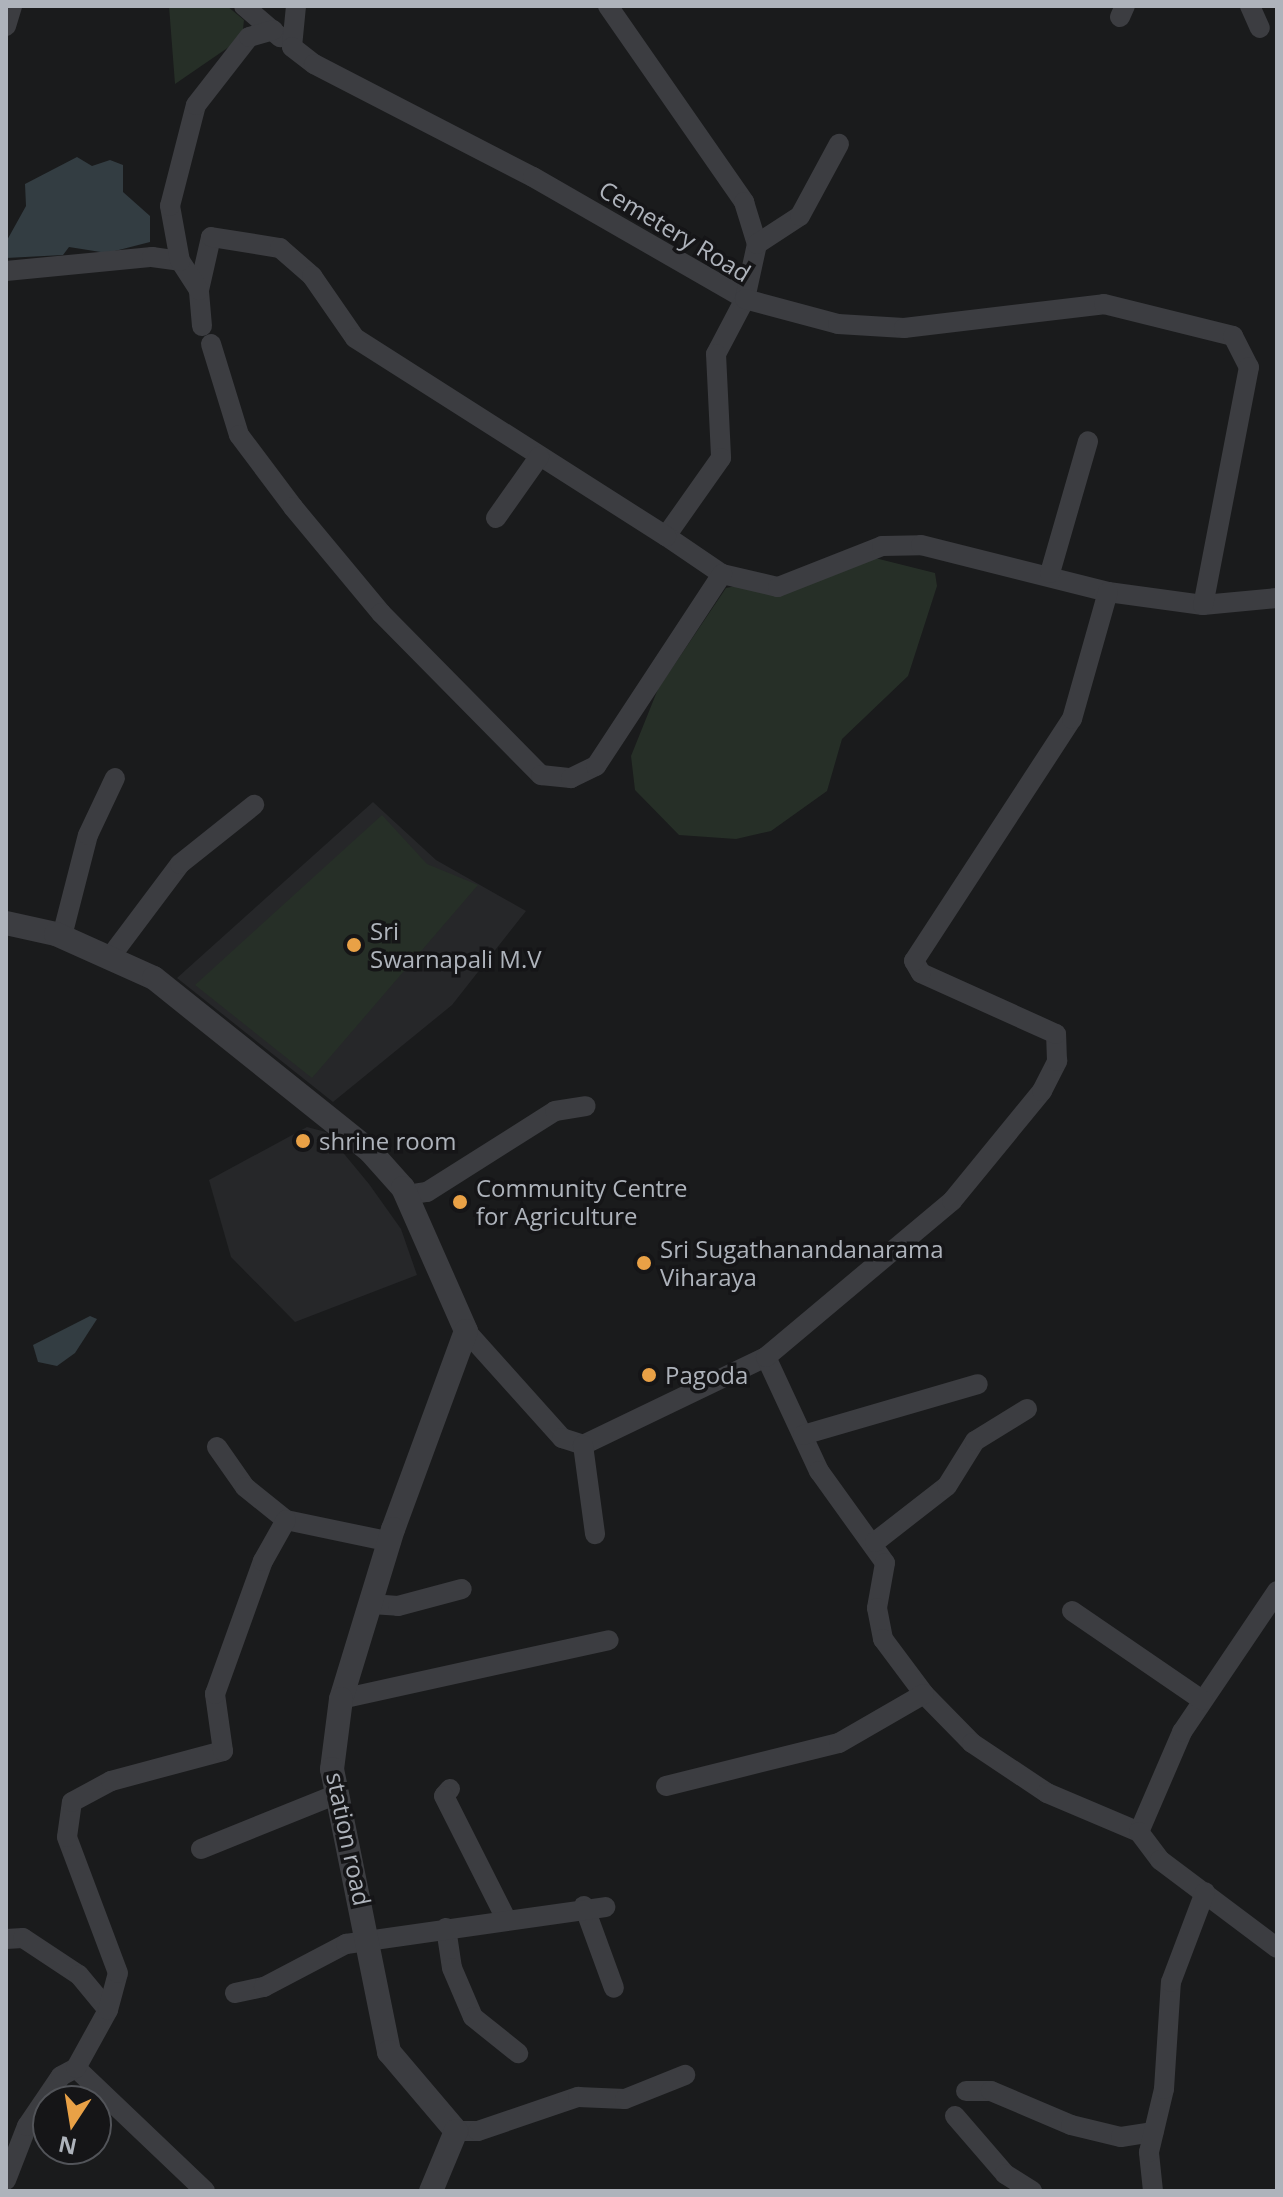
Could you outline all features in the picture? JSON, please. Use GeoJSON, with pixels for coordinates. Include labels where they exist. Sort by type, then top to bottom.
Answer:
{"type":"FeatureCollection","features":[{"type":"Feature","properties":{"kind":"street"},"geometry":{"type":"LineString","coordinates":[[6,26],[12,6]]}},
{"type":"Feature","properties":{"kind":"street","name":"Cemetery Road"},"geometry":{"type":"LineString","coordinates":[[244,6],[292,47],[745,299],[716,354],[721,458],[666,536]]}},
{"type":"Feature","properties":{"kind":"street"},"geometry":{"type":"LineString","coordinates":[[292,47],[296,6]]}},
{"type":"Feature","properties":{"kind":"street"},"geometry":{"type":"LineString","coordinates":[[608,6],[744,202],[757,244],[745,299],[838,324],[904,328],[1104,304],[1233,336],[1246,350],[1249,367],[1203,605]]}},
{"type":"Feature","properties":{"kind":"street"},"geometry":{"type":"LineString","coordinates":[[1250,6],[1260,28]]}},
{"type":"Feature","properties":{"kind":"street"},"geometry":{"type":"LineString","coordinates":[[199,290],[180,261],[170,206],[196,105],[249,37],[273,30]]}},
{"type":"Feature","properties":{"kind":"street"},"geometry":{"type":"LineString","coordinates":[[757,244],[800,216],[839,144]]}},
{"type":"Feature","properties":{"kind":"street"},"geometry":{"type":"LineString","coordinates":[[722,574],[596,766],[571,778],[541,775],[381,613],[293,507],[239,435],[206,335],[199,290],[211,237],[280,248],[312,276],[355,338],[722,574],[778,587],[899,544],[1050,573],[1108,592],[1203,605],[1277,598]]}},
{"type":"Feature","properties":{"kind":"street"},"geometry":{"type":"LineString","coordinates":[[6,271],[180,261]]}},
{"type":"Feature","properties":{"kind":"street"},"geometry":{"type":"LineString","coordinates":[[1050,573],[1088,441]]}},
{"type":"Feature","properties":{"kind":"street"},"geometry":{"type":"LineString","coordinates":[[496,518],[539,457]]}},
{"type":"Feature","properties":{"kind":"street"},"geometry":{"type":"LineString","coordinates":[[6,923],[62,936],[154,978],[277,1072],[370,1151],[407,1195],[466,1331],[562,1438],[583,1445],[766,1357],[952,1201],[1042,1091],[1057,1061],[1056,1034],[921,973],[914,961],[1072,719],[1108,592]]}},
{"type":"Feature","properties":{"kind":"street"},"geometry":{"type":"LineString","coordinates":[[62,936],[88,835],[115,778]]}},
{"type":"Feature","properties":{"kind":"street"},"geometry":{"type":"LineString","coordinates":[[111,956],[180,864],[254,805]]}},
{"type":"Feature","properties":{"kind":"street"},"geometry":{"type":"LineString","coordinates":[[407,1195],[427,1192],[555,1111],[586,1106]]}},
{"type":"Feature","properties":{"kind":"street","name":"station road"},"geometry":{"type":"LineString","coordinates":[[456,2131],[389,2052],[332,1769],[341,1699],[391,1542],[466,1331]]}},
{"type":"Feature","properties":{"kind":"street"},"geometry":{"type":"LineString","coordinates":[[766,1357],[819,1471],[875,1542],[885,1563],[877,1608],[883,1639],[924,1694],[972,1743],[1047,1793],[1139,1832],[1160,1860],[1277,1948]]}},
{"type":"Feature","properties":{"kind":"street"},"geometry":{"type":"LineString","coordinates":[[803,1435],[978,1384]]}},
{"type":"Feature","properties":{"kind":"street"},"geometry":{"type":"LineString","coordinates":[[875,1542],[947,1486],[975,1441],[1027,1409]]}},
{"type":"Feature","properties":{"kind":"street"},"geometry":{"type":"LineString","coordinates":[[583,1445],[595,1534]]}},
{"type":"Feature","properties":{"kind":"street"},"geometry":{"type":"LineString","coordinates":[[217,1447],[245,1487],[286,1520],[391,1542]]}},
{"type":"Feature","properties":{"kind":"street"},"geometry":{"type":"LineString","coordinates":[[6,2180],[27,2126],[61,2076],[76,2068],[108,2010],[118,1973],[67,1837],[72,1802],[111,1781],[223,1751],[215,1694],[263,1561],[286,1520]]}},
{"type":"Feature","properties":{"kind":"street"},"geometry":{"type":"LineString","coordinates":[[371,1604],[398,1606],[462,1589]]}},
{"type":"Feature","properties":{"kind":"street"},"geometry":{"type":"LineString","coordinates":[[1139,1832],[1202,1700],[1277,1591]]}},
{"type":"Feature","properties":{"kind":"street"},"geometry":{"type":"LineString","coordinates":[[1072,1611],[1202,1700]]}},
{"type":"Feature","properties":{"kind":"street"},"geometry":{"type":"LineString","coordinates":[[341,1699],[609,1640]]}},
{"type":"Feature","properties":{"kind":"street"},"geometry":{"type":"LineString","coordinates":[[666,1786],[839,1743],[924,1694]]}},
{"type":"Feature","properties":{"kind":"street"},"geometry":{"type":"LineString","coordinates":[[450,1789],[444,1796],[506,1919]]}},
{"type":"Feature","properties":{"kind":"street"},"geometry":{"type":"LineString","coordinates":[[201,1849],[337,1794]]}},
{"type":"Feature","properties":{"kind":"street"},"geometry":{"type":"LineString","coordinates":[[1153,2191],[1154,2132],[1171,1982],[1205,1892]]}},
{"type":"Feature","properties":{"kind":"street"},"geometry":{"type":"LineString","coordinates":[[235,1993],[368,1939],[595,1906],[614,1988]]}},
{"type":"Feature","properties":{"kind":"street"},"geometry":{"type":"LineString","coordinates":[[446,1928],[452,1968],[473,2017],[518,2053]]}},
{"type":"Feature","properties":{"kind":"street"},"geometry":{"type":"LineString","coordinates":[[6,1939],[23,1938],[79,1975],[108,2010]]}},
{"type":"Feature","properties":{"kind":"street"},"geometry":{"type":"LineString","coordinates":[[76,2068],[205,2191]]}},
{"type":"Feature","properties":{"kind":"street"},"geometry":{"type":"LineString","coordinates":[[431,2191],[456,2131],[478,2131],[578,2097],[625,2099],[685,2075]]}},
{"type":"Feature","properties":{"kind":"street"},"geometry":{"type":"LineString","coordinates":[[966,2091],[991,2091],[1071,2125],[1121,2137],[1154,2132]]}},
{"type":"Feature","properties":{"kind":"street"},"geometry":{"type":"LineString","coordinates":[[955,2116],[1005,2174],[1032,2191]]}},
{"type":"Feature","properties":{"kind":"shaded area"},"geometry":{"type":"Polygon","coordinates":[[[169,6],[227,6],[244,20],[242,38],[175,84],[169,6]]]}},
{"type":"Feature","properties":{"kind":"shaded area"},"geometry":{"type":"Polygon","coordinates":[[[77,157],[92,166],[110,160],[123,165],[123,192],[150,216],[150,242],[107,253],[69,247],[63,255],[6,258],[6,242],[26,206],[25,184],[77,157]]]}},
{"type":"Feature","properties":{"kind":"shaded area"},"geometry":{"type":"Polygon","coordinates":[[[875,558],[935,573],[937,586],[908,676],[842,739],[827,791],[771,831],[736,839],[679,835],[635,790],[631,756],[658,689],[726,588],[875,558]]]}},
{"type":"Feature","properties":{"kind":"shaded area","name":"Sri Swarnapali M.V"},"geometry":{"type":"Polygon","coordinates":[[[373,802],[436,860],[526,911],[452,1005],[333,1102],[177,978],[373,802]]]}},
{"type":"Feature","properties":{"kind":"shaded area","name":"Sri Swarnapali M.V"},"geometry":{"type":"Polygon","coordinates":[[[382,815],[427,864],[478,885],[312,1078],[195,985],[382,815]]]}},
{"type":"Feature","properties":{"kind":"shaded area"},"geometry":{"type":"Polygon","coordinates":[[[307,1127],[326,1132],[369,1184],[401,1229],[417,1275],[295,1322],[231,1257],[209,1180],[307,1127]]]}},
{"type":"Feature","properties":{"kind":"shaded area"},"geometry":{"type":"Polygon","coordinates":[[[90,1316],[97,1319],[75,1353],[57,1366],[38,1362],[33,1345],[90,1316]]]}},
{"type":"Feature","properties":{"kind":"place","name":"Sri Swarnapali M.V"},"geometry":{"type":"Point","coordinates":[354,945]}},
{"type":"Feature","properties":{"kind":"place","name":"shrine room"},"geometry":{"type":"Point","coordinates":[303,1141]}},
{"type":"Feature","properties":{"kind":"place","name":"Community Centre for Agriculture"},"geometry":{"type":"Point","coordinates":[460,1202]}},
{"type":"Feature","properties":{"kind":"place","name":"Sri Sugathanandanarama Viharaya"},"geometry":{"type":"Point","coordinates":[644,1263]}},
{"type":"Feature","properties":{"kind":"place","name":"Pagoda"},"geometry":{"type":"Point","coordinates":[649,1375]}}]}
